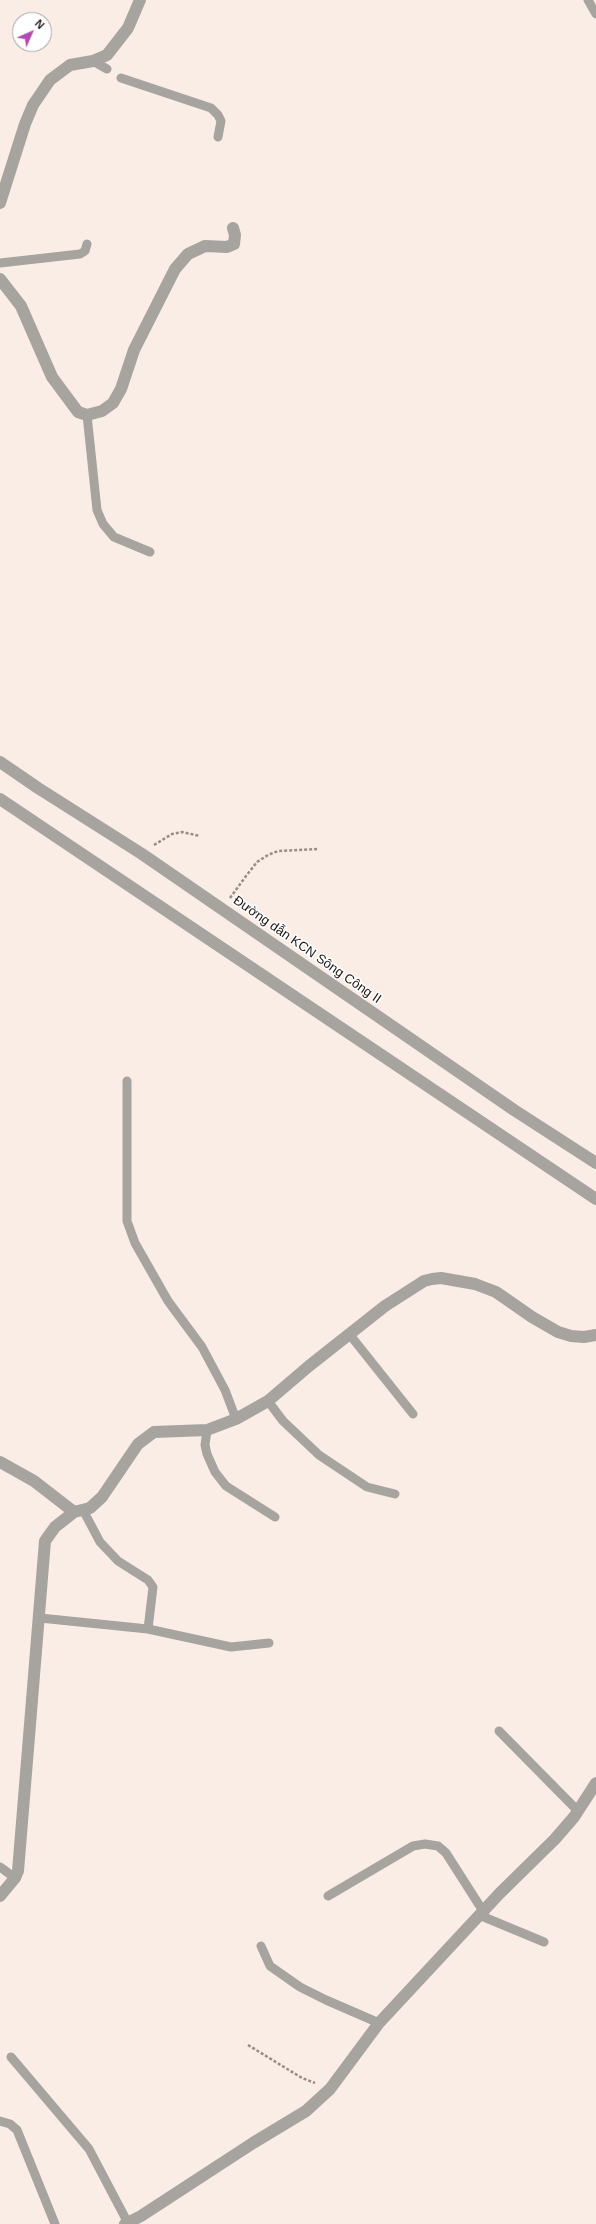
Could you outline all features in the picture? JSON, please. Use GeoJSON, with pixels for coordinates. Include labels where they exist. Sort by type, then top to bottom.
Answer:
{"type":"FeatureCollection","features":[{"type":"Feature","properties":{"kind":"street"},"geometry":{"type":"LineString","coordinates":[[0,203],[25,124],[33,105],[50,80],[61,70],[70,65],[93,61],[107,55],[118,44],[128,28],[140,0]]}},
{"type":"Feature","properties":{"kind":"street"},"geometry":{"type":"LineString","coordinates":[[0,280],[22,306],[52,377],[78,412],[86,415],[102,411],[113,403],[121,389],[134,350],[175,269],[188,254],[205,246],[227,247],[234,244],[235,234],[233,228]]}},
{"type":"Feature","properties":{"kind":"street","name":"Đường dẫn KCN Sông Công II"},"geometry":{"type":"LineString","coordinates":[[0,762],[142,854],[514,1110],[596,1163]]}},
{"type":"Feature","properties":{"kind":"street"},"geometry":{"type":"LineString","coordinates":[[0,799],[596,1199]]}},
{"type":"Feature","properties":{"kind":"street"},"geometry":{"type":"LineString","coordinates":[[0,1896],[15,1878],[18,1871],[40,1618],[45,1541],[55,1527],[79,1511],[90,1508],[102,1498],[138,1444],[154,1432],[207,1430],[236,1419],[268,1402],[309,1366],[385,1306],[424,1281],[441,1278],[475,1284],[496,1292],[558,1332],[571,1336],[584,1337],[596,1335]]}},
{"type":"Feature","properties":{"kind":"street"},"geometry":{"type":"LineString","coordinates":[[0,1462],[34,1481],[79,1511]]}},
{"type":"Feature","properties":{"kind":"street"},"geometry":{"type":"LineString","coordinates":[[126,2223],[141,2216],[252,2142],[306,2111],[330,2089],[379,2023],[481,1913],[555,1839],[578,1810],[596,1783]]}},
{"type":"Feature","properties":{"kind":"lane"},"geometry":{"type":"LineString","coordinates":[[588,0],[596,14]]}},
{"type":"Feature","properties":{"kind":"lane"},"geometry":{"type":"LineString","coordinates":[[93,61],[107,69]]}},
{"type":"Feature","properties":{"kind":"lane"},"geometry":{"type":"LineString","coordinates":[[121,78],[211,108],[218,115],[221,121],[218,137]]}},
{"type":"Feature","properties":{"kind":"lane"},"geometry":{"type":"LineString","coordinates":[[0,263],[80,254],[85,251],[87,244]]}},
{"type":"Feature","properties":{"kind":"lane"},"geometry":{"type":"LineString","coordinates":[[86,415],[97,510],[103,524],[114,537],[150,552]]}},
{"type":"Feature","properties":{"kind":"lane"},"geometry":{"type":"LineString","coordinates":[[127,1081],[127,1221],[135,1244],[168,1301],[202,1347],[225,1390],[236,1419]]}},
{"type":"Feature","properties":{"kind":"lane"},"geometry":{"type":"LineString","coordinates":[[350,1335],[413,1414]]}},
{"type":"Feature","properties":{"kind":"lane"},"geometry":{"type":"LineString","coordinates":[[268,1402],[283,1421],[319,1455],[367,1487],[396,1494]]}},
{"type":"Feature","properties":{"kind":"lane"},"geometry":{"type":"LineString","coordinates":[[207,1430],[205,1445],[207,1454],[215,1472],[226,1486],[275,1517]]}},
{"type":"Feature","properties":{"kind":"lane"},"geometry":{"type":"LineString","coordinates":[[79,1511],[100,1542],[118,1561],[148,1580],[153,1587],[148,1630]]}},
{"type":"Feature","properties":{"kind":"lane"},"geometry":{"type":"LineString","coordinates":[[40,1618],[148,1630],[231,1647],[269,1643]]}},
{"type":"Feature","properties":{"kind":"lane"},"geometry":{"type":"LineString","coordinates":[[499,1731],[578,1810]]}},
{"type":"Feature","properties":{"kind":"lane"},"geometry":{"type":"LineString","coordinates":[[328,1896],[413,1846],[425,1844],[438,1846],[446,1853],[481,1913],[544,1942]]}},
{"type":"Feature","properties":{"kind":"lane"},"geometry":{"type":"LineString","coordinates":[[0,1867],[15,1878]]}},
{"type":"Feature","properties":{"kind":"lane"},"geometry":{"type":"LineString","coordinates":[[261,1946],[270,1966],[300,1987],[379,2023]]}},
{"type":"Feature","properties":{"kind":"lane"},"geometry":{"type":"LineString","coordinates":[[11,2057],[89,2148],[126,2223]]}},
{"type":"Feature","properties":{"kind":"lane"},"geometry":{"type":"LineString","coordinates":[[0,2121],[10,2124],[17,2130],[55,2224]]}},
{"type":"Feature","properties":{"kind":"path"},"geometry":{"type":"LineString","coordinates":[[142,854],[172,834],[182,832],[200,836]]}},
{"type":"Feature","properties":{"kind":"path"},"geometry":{"type":"LineString","coordinates":[[223,909],[257,862],[268,855],[278,851],[320,849]]}},
{"type":"Feature","properties":{"kind":"path"},"geometry":{"type":"LineString","coordinates":[[248,2044],[302,2078],[330,2089]]}}]}
